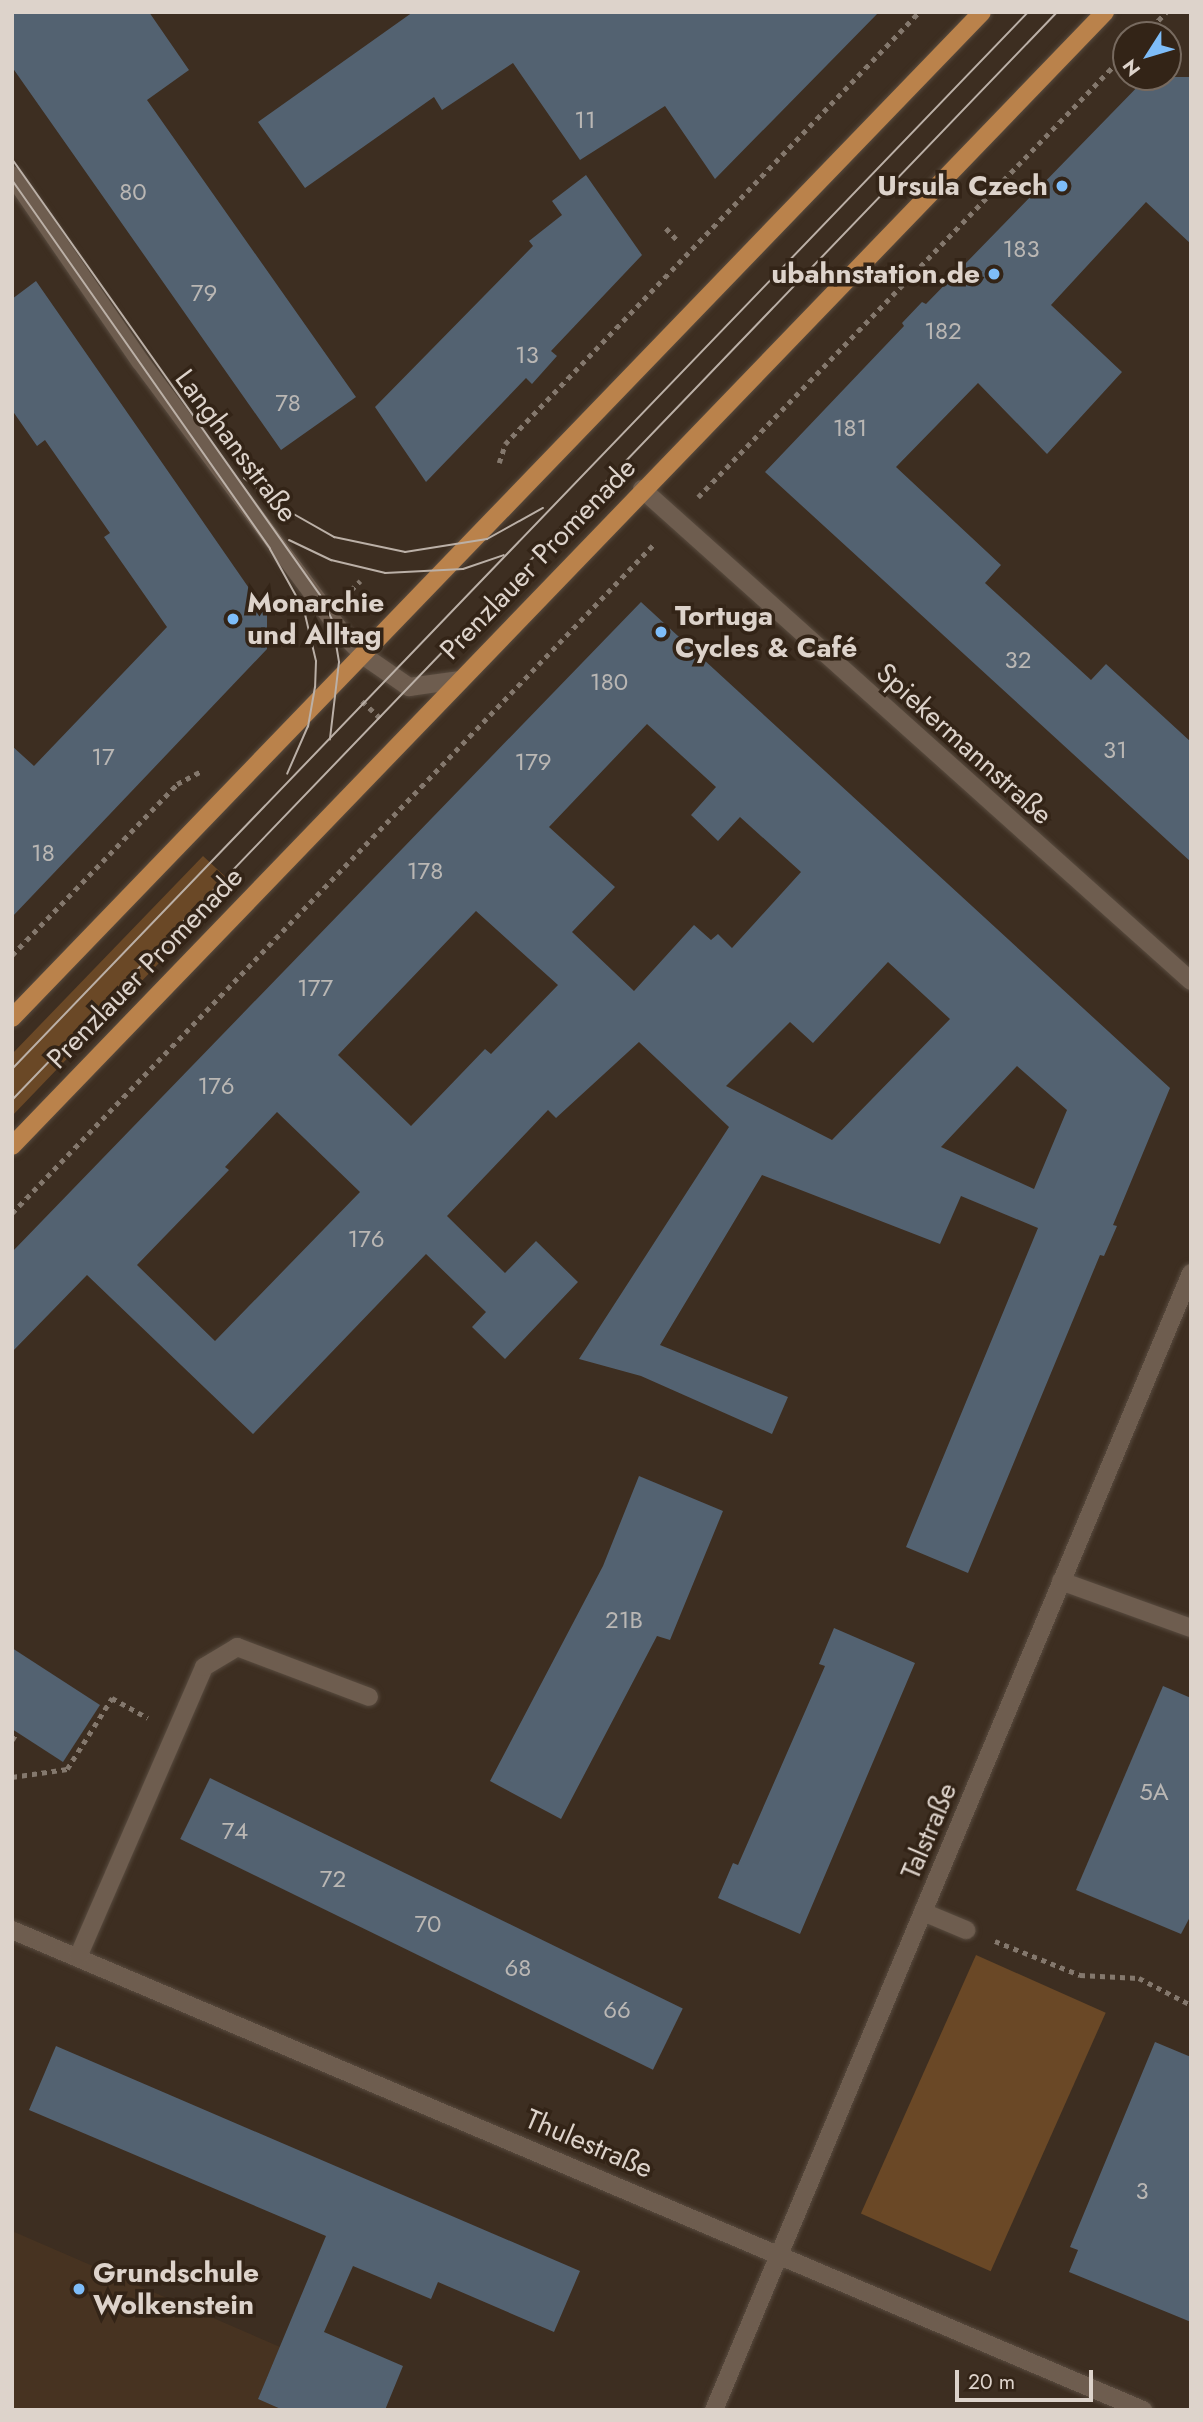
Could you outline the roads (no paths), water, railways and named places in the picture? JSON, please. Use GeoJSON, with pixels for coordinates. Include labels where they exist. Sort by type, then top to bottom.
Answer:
{"type":"FeatureCollection","features":[{"type":"Feature","properties":{"kind":"main road","name":"Prenzlauer Promenade"},"geometry":{"type":"LineString","coordinates":[[12,1018],[364,656],[982,12]]}},
{"type":"Feature","properties":{"kind":"main road","name":"Prenzlauer Promenade"},"geometry":{"type":"LineString","coordinates":[[12,1146],[642,489],[1105,12]]}},
{"type":"Feature","properties":{"kind":"street","name":"Langhansstraße"},"geometry":{"type":"LineString","coordinates":[[12,176],[187,426],[327,614],[364,656],[409,687],[458,680]]}},
{"type":"Feature","properties":{"kind":"street","name":"Spiekermannstraße"},"geometry":{"type":"LineString","coordinates":[[642,489],[1191,981]]}},
{"type":"Feature","properties":{"kind":"street","name":"Talstraße"},"geometry":{"type":"LineString","coordinates":[[714,2410],[1191,1273]]}},
{"type":"Feature","properties":{"kind":"street"},"geometry":{"type":"LineString","coordinates":[[1061,1581],[1191,1628]]}},
{"type":"Feature","properties":{"kind":"street"},"geometry":{"type":"LineString","coordinates":[[78,1957],[204,1667],[237,1647],[369,1697]]}},
{"type":"Feature","properties":{"kind":"street"},"geometry":{"type":"LineString","coordinates":[[923,1912],[966,1930]]}},
{"type":"Feature","properties":{"kind":"street","name":"Thulestraße"},"geometry":{"type":"LineString","coordinates":[[12,1930],[779,2253],[1143,2410]]}},
{"type":"Feature","properties":{"kind":"tram line"},"geometry":{"type":"LineString","coordinates":[[12,1069],[1028,12]]}},
{"type":"Feature","properties":{"kind":"tram line"},"geometry":{"type":"LineString","coordinates":[[12,1100],[1057,12]]}},
{"type":"Feature","properties":{"kind":"tram line"},"geometry":{"type":"LineString","coordinates":[[12,159],[320,595],[332,620],[339,662],[330,739]]}},
{"type":"Feature","properties":{"kind":"tram line"},"geometry":{"type":"LineString","coordinates":[[12,180],[270,549],[304,610],[316,661],[315,687],[308,726],[287,774]]}},
{"type":"Feature","properties":{"kind":"tram line"},"geometry":{"type":"LineString","coordinates":[[244,478],[283,508],[334,537],[405,552],[487,539],[543,508]]}},
{"type":"Feature","properties":{"kind":"tram line"},"geometry":{"type":"LineString","coordinates":[[289,540],[331,560],[385,573],[463,569],[504,555]]}},
{"type":"Feature","properties":{"kind":"place","name":"Ursula Czech"},"geometry":{"type":"Point","coordinates":[1062,186]}},
{"type":"Feature","properties":{"kind":"place","name":"ubahnstation.de"},"geometry":{"type":"Point","coordinates":[994,274]}},
{"type":"Feature","properties":{"kind":"place","name":"Monarchie und Alltag"},"geometry":{"type":"Point","coordinates":[233,619]}},
{"type":"Feature","properties":{"kind":"place","name":"Tortuga Cycles & Café"},"geometry":{"type":"Point","coordinates":[661,632]}},
{"type":"Feature","properties":{"kind":"place","name":"Grundschule Wolkenstein"},"geometry":{"type":"Point","coordinates":[79,2289]}}]}
